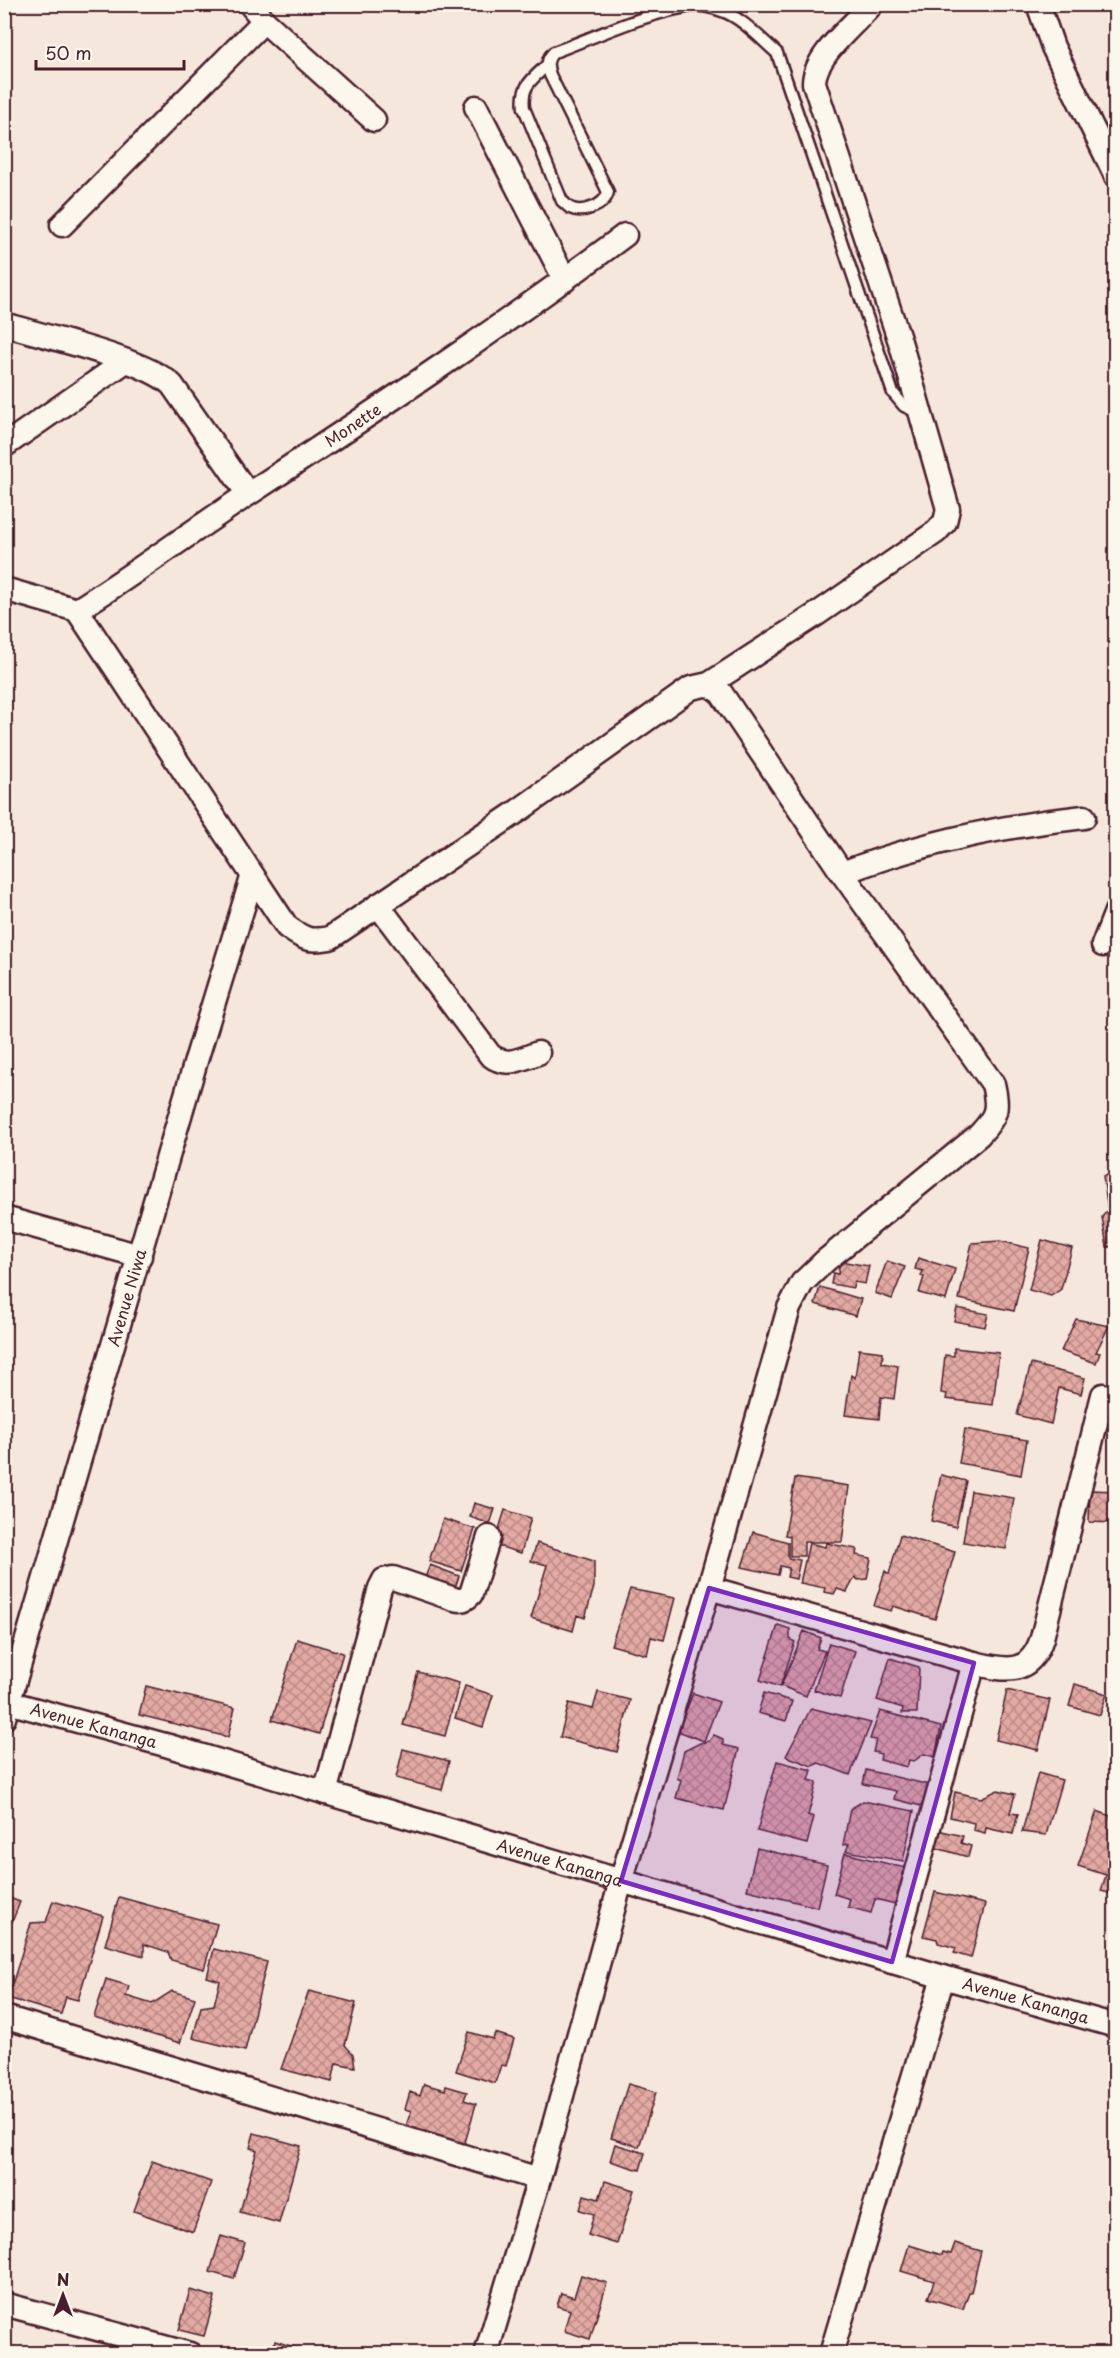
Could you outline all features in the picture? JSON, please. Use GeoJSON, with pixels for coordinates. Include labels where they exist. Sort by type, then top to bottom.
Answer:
{"type":"FeatureCollection","features":[{"type":"Feature","properties":{"kind":"street"},"geometry":{"type":"LineString","coordinates":[[4,589],[77,610],[252,878],[287,927],[303,938],[315,941],[330,938],[518,811],[692,688],[709,684],[827,607],[936,532],[945,522],[948,509],[922,414],[814,83],[814,74],[819,62],[872,4]]}},
{"type":"Feature","properties":{"kind":"street"},"geometry":{"type":"LineString","coordinates":[[1038,4],[1053,47],[1116,176]]}},
{"type":"Feature","properties":{"kind":"street"},"geometry":{"type":"LineString","coordinates":[[62,225],[257,13],[374,120]]}},
{"type":"Feature","properties":{"kind":"street"},"geometry":{"type":"LineString","coordinates":[[476,107],[565,280]]}},
{"type":"Feature","properties":{"kind":"street","name":"Monette"},"geometry":{"type":"LineString","coordinates":[[77,610],[248,494],[360,422],[625,236]]}},
{"type":"Feature","properties":{"kind":"street"},"geometry":{"type":"LineString","coordinates":[[4,324],[126,361],[163,376],[172,385],[248,494]]}},
{"type":"Feature","properties":{"kind":"street"},"geometry":{"type":"LineString","coordinates":[[4,446],[126,361]]}},
{"type":"Feature","properties":{"kind":"street"},"geometry":{"type":"LineString","coordinates":[[486,2354],[539,2179],[621,1881],[709,1588],[789,1308],[802,1283],[825,1261],[979,1135],[993,1120],[998,1102],[993,1084],[842,873],[721,693],[709,684]]}},
{"type":"Feature","properties":{"kind":"street"},"geometry":{"type":"LineString","coordinates":[[842,873],[912,849],[1025,823],[1084,817]]}},
{"type":"Feature","properties":{"kind":"street","name":"Avenue Niwa"},"geometry":{"type":"LineString","coordinates":[[6,1707],[252,878]]}},
{"type":"Feature","properties":{"kind":"street"},"geometry":{"type":"LineString","coordinates":[[378,905],[490,1055],[500,1063],[509,1063],[538,1053]]}},
{"type":"Feature","properties":{"kind":"street"},"geometry":{"type":"LineString","coordinates":[[1103,945],[1116,912]]}},
{"type":"Feature","properties":{"kind":"street"},"geometry":{"type":"LineString","coordinates":[[4,1218],[140,1256]]}},
{"type":"Feature","properties":{"kind":"street"},"geometry":{"type":"LineString","coordinates":[[709,1588],[974,1663],[1013,1670],[1037,1654],[1103,1395]]}},
{"type":"Feature","properties":{"kind":"street"},"geometry":{"type":"LineString","coordinates":[[325,1793],[384,1580],[393,1578],[454,1599],[467,1598],[471,1594],[489,1537]]}},
{"type":"Feature","properties":{"kind":"street"},"geometry":{"type":"LineString","coordinates":[[892,1962],[974,1663]]}},
{"type":"Feature","properties":{"kind":"street","name":"Avenue Kananga"},"geometry":{"type":"LineString","coordinates":[[6,1707],[169,1746],[892,1962],[1116,2026]]}},
{"type":"Feature","properties":{"kind":"street"},"geometry":{"type":"LineString","coordinates":[[831,2354],[943,1977]]}},
{"type":"Feature","properties":{"kind":"street"},"geometry":{"type":"LineString","coordinates":[[4,2017],[539,2179]]}},
{"type":"Feature","properties":{"kind":"street"},"geometry":{"type":"LineString","coordinates":[[4,2304],[190,2354]]}},
{"type":"Feature","properties":{"kind":"lane"},"geometry":{"type":"LineString","coordinates":[[547,64],[525,87],[522,96],[524,108],[562,201],[571,208],[581,210],[601,204],[607,198],[608,192],[550,75],[547,64],[549,56],[554,52],[647,18],[687,6],[705,6],[725,11],[770,46],[777,53],[781,63],[892,393],[904,406],[922,414]]}},
{"type":"Feature","properties":{"kind":"highlighted area"},"geometry":{"type":"Polygon","coordinates":[[[709,1588],[974,1663],[892,1962],[621,1881],[709,1588]]]}},
{"type":"Feature","properties":{"kind":"building"},"geometry":{"type":"Polygon","coordinates":[[[1116,1174],[1116,1246],[1107,1247],[1102,1217],[1108,1210],[1103,1176],[1116,1174]]]}},
{"type":"Feature","properties":{"kind":"building"},"geometry":{"type":"Polygon","coordinates":[[[1042,1240],[1072,1248],[1061,1289],[1051,1296],[1029,1290],[1042,1240]]]}},
{"type":"Feature","properties":{"kind":"building"},"geometry":{"type":"Polygon","coordinates":[[[1000,1241],[1029,1248],[1014,1311],[959,1299],[972,1243],[1000,1241]]]}},
{"type":"Feature","properties":{"kind":"building"},"geometry":{"type":"Polygon","coordinates":[[[918,1258],[955,1269],[946,1300],[919,1293],[924,1277],[921,1276],[923,1271],[915,1269],[918,1258]]]}},
{"type":"Feature","properties":{"kind":"building"},"geometry":{"type":"Polygon","coordinates":[[[840,1261],[869,1266],[865,1284],[854,1282],[853,1288],[831,1284],[833,1273],[838,1274],[840,1261]]]}},
{"type":"Feature","properties":{"kind":"building"},"geometry":{"type":"Polygon","coordinates":[[[887,1261],[905,1267],[892,1299],[875,1293],[887,1261]]]}},
{"type":"Feature","properties":{"kind":"building"},"geometry":{"type":"Polygon","coordinates":[[[820,1287],[861,1299],[856,1316],[815,1304],[820,1287]]]}},
{"type":"Feature","properties":{"kind":"building"},"geometry":{"type":"Polygon","coordinates":[[[957,1308],[988,1314],[985,1327],[954,1321],[957,1308]]]}},
{"type":"Feature","properties":{"kind":"building"},"geometry":{"type":"Polygon","coordinates":[[[1076,1319],[1109,1326],[1096,1352],[1100,1353],[1096,1363],[1061,1351],[1076,1319]]]}},
{"type":"Feature","properties":{"kind":"building"},"geometry":{"type":"Polygon","coordinates":[[[954,1348],[999,1353],[993,1405],[946,1399],[947,1394],[941,1393],[945,1355],[954,1356],[954,1348]]]}},
{"type":"Feature","properties":{"kind":"building"},"geometry":{"type":"Polygon","coordinates":[[[859,1349],[883,1352],[882,1363],[898,1366],[894,1399],[881,1397],[879,1419],[845,1415],[851,1375],[855,1378],[859,1349]]]}},
{"type":"Feature","properties":{"kind":"building"},"geometry":{"type":"Polygon","coordinates":[[[1031,1364],[1085,1378],[1081,1394],[1059,1388],[1051,1424],[1017,1415],[1031,1364]]]}},
{"type":"Feature","properties":{"kind":"building"},"geometry":{"type":"Polygon","coordinates":[[[965,1429],[1027,1440],[1021,1475],[959,1463],[965,1429]]]}},
{"type":"Feature","properties":{"kind":"building"},"geometry":{"type":"Polygon","coordinates":[[[941,1475],[966,1481],[956,1527],[931,1521],[941,1475]]]}},
{"type":"Feature","properties":{"kind":"building"},"geometry":{"type":"Polygon","coordinates":[[[795,1478],[849,1486],[842,1542],[804,1542],[804,1556],[790,1556],[790,1536],[785,1535],[795,1478]]]}},
{"type":"Feature","properties":{"kind":"building"},"geometry":{"type":"Polygon","coordinates":[[[1090,1490],[1116,1491],[1116,1523],[1089,1522],[1090,1490]]]}},
{"type":"Feature","properties":{"kind":"building"},"geometry":{"type":"Polygon","coordinates":[[[971,1491],[1014,1498],[1006,1549],[963,1542],[971,1491]]]}},
{"type":"Feature","properties":{"kind":"building"},"geometry":{"type":"Polygon","coordinates":[[[474,1503],[495,1509],[490,1524],[470,1517],[474,1503]]]}},
{"type":"Feature","properties":{"kind":"building"},"geometry":{"type":"Polygon","coordinates":[[[505,1510],[531,1518],[521,1553],[494,1545],[505,1510]]]}},
{"type":"Feature","properties":{"kind":"building"},"geometry":{"type":"Polygon","coordinates":[[[443,1519],[475,1529],[461,1571],[429,1561],[443,1519]]]}},
{"type":"Feature","properties":{"kind":"building"},"geometry":{"type":"Polygon","coordinates":[[[753,1532],[788,1542],[788,1558],[800,1560],[796,1579],[787,1577],[789,1568],[780,1566],[778,1575],[742,1567],[753,1532]]]}},
{"type":"Feature","properties":{"kind":"building"},"geometry":{"type":"Polygon","coordinates":[[[900,1535],[955,1552],[935,1619],[893,1606],[891,1611],[874,1606],[885,1571],[889,1574],[900,1535]]]}},
{"type":"Feature","properties":{"kind":"building"},"geometry":{"type":"Polygon","coordinates":[[[537,1543],[594,1561],[594,1587],[585,1618],[577,1615],[573,1631],[531,1618],[547,1565],[531,1561],[537,1543]]]}},
{"type":"Feature","properties":{"kind":"building"},"geometry":{"type":"Polygon","coordinates":[[[809,1543],[825,1547],[826,1543],[857,1549],[856,1555],[871,1558],[867,1579],[858,1580],[855,1577],[847,1592],[837,1589],[834,1594],[824,1592],[825,1588],[800,1583],[809,1543]]]}},
{"type":"Feature","properties":{"kind":"building"},"geometry":{"type":"Polygon","coordinates":[[[430,1565],[459,1576],[454,1591],[424,1580],[430,1565]]]}},
{"type":"Feature","properties":{"kind":"building"},"geometry":{"type":"Polygon","coordinates":[[[630,1589],[675,1598],[664,1640],[651,1637],[647,1655],[611,1645],[630,1589]]]}},
{"type":"Feature","properties":{"kind":"building"},"geometry":{"type":"Polygon","coordinates":[[[778,1625],[790,1629],[790,1639],[795,1642],[780,1687],[760,1680],[778,1625]]]}},
{"type":"Feature","properties":{"kind":"building"},"geometry":{"type":"Polygon","coordinates":[[[804,1631],[821,1638],[817,1649],[825,1651],[806,1696],[781,1686],[804,1631]]]}},
{"type":"Feature","properties":{"kind":"building"},"geometry":{"type":"Polygon","coordinates":[[[297,1639],[343,1653],[319,1734],[272,1720],[297,1639]]]}},
{"type":"Feature","properties":{"kind":"building"},"geometry":{"type":"Polygon","coordinates":[[[829,1643],[855,1651],[840,1698],[814,1690],[829,1643]]]}},
{"type":"Feature","properties":{"kind":"building"},"geometry":{"type":"Polygon","coordinates":[[[890,1658],[919,1667],[917,1713],[902,1713],[903,1708],[877,1700],[890,1658]]]}},
{"type":"Feature","properties":{"kind":"building"},"geometry":{"type":"Polygon","coordinates":[[[418,1672],[459,1683],[445,1736],[403,1725],[418,1672]]]}},
{"type":"Feature","properties":{"kind":"building"},"geometry":{"type":"Polygon","coordinates":[[[1075,1684],[1107,1694],[1100,1715],[1069,1706],[1075,1684]]]}},
{"type":"Feature","properties":{"kind":"building"},"geometry":{"type":"Polygon","coordinates":[[[146,1686],[235,1708],[228,1737],[139,1715],[146,1686]]]}},
{"type":"Feature","properties":{"kind":"building"},"geometry":{"type":"Polygon","coordinates":[[[465,1686],[493,1695],[483,1727],[455,1718],[465,1686]]]}},
{"type":"Feature","properties":{"kind":"building"},"geometry":{"type":"Polygon","coordinates":[[[1007,1690],[1050,1700],[1038,1750],[996,1740],[1007,1690]]]}},
{"type":"Feature","properties":{"kind":"building"},"geometry":{"type":"Polygon","coordinates":[[[598,1692],[630,1700],[617,1752],[560,1737],[569,1703],[593,1709],[598,1692]]]}},
{"type":"Feature","properties":{"kind":"building"},"geometry":{"type":"Polygon","coordinates":[[[693,1693],[719,1702],[704,1741],[678,1731],[693,1693]]]}},
{"type":"Feature","properties":{"kind":"building"},"geometry":{"type":"Polygon","coordinates":[[[764,1693],[792,1701],[786,1721],[758,1713],[764,1693]]]}},
{"type":"Feature","properties":{"kind":"building"},"geometry":{"type":"Polygon","coordinates":[[[811,1708],[871,1723],[850,1775],[819,1763],[812,1766],[786,1756],[811,1708]]]}},
{"type":"Feature","properties":{"kind":"building"},"geometry":{"type":"Polygon","coordinates":[[[880,1711],[941,1727],[935,1757],[924,1754],[914,1761],[909,1760],[907,1767],[880,1760],[881,1754],[873,1752],[876,1740],[870,1739],[880,1711]]]}},
{"type":"Feature","properties":{"kind":"building"},"geometry":{"type":"Polygon","coordinates":[[[714,1735],[723,1739],[723,1745],[739,1749],[724,1810],[676,1798],[681,1780],[677,1778],[684,1751],[709,1741],[714,1735]]]}},
{"type":"Feature","properties":{"kind":"building"},"geometry":{"type":"Polygon","coordinates":[[[403,1749],[449,1761],[442,1790],[396,1778],[403,1749]]]}},
{"type":"Feature","properties":{"kind":"building"},"geometry":{"type":"Polygon","coordinates":[[[777,1761],[812,1770],[809,1780],[817,1782],[808,1815],[814,1817],[807,1844],[757,1831],[777,1761]]]}},
{"type":"Feature","properties":{"kind":"building"},"geometry":{"type":"Polygon","coordinates":[[[866,1770],[930,1785],[925,1807],[894,1799],[896,1791],[863,1784],[866,1770]]]}},
{"type":"Feature","properties":{"kind":"building"},"geometry":{"type":"Polygon","coordinates":[[[1038,1773],[1062,1780],[1046,1835],[1022,1832],[1038,1773]]]}},
{"type":"Feature","properties":{"kind":"building"},"geometry":{"type":"Polygon","coordinates":[[[998,1790],[1015,1794],[1010,1813],[1018,1814],[1013,1834],[986,1828],[985,1833],[973,1830],[974,1823],[950,1817],[955,1792],[981,1798],[998,1790]]]}},
{"type":"Feature","properties":{"kind":"building"},"geometry":{"type":"Polygon","coordinates":[[[863,1801],[914,1811],[903,1861],[846,1851],[849,1844],[843,1845],[850,1809],[863,1801]]]}},
{"type":"Feature","properties":{"kind":"building"},"geometry":{"type":"Polygon","coordinates":[[[1097,1811],[1116,1818],[1116,1895],[1101,1891],[1106,1875],[1078,1866],[1097,1811]]]}},
{"type":"Feature","properties":{"kind":"building"},"geometry":{"type":"Polygon","coordinates":[[[938,1830],[963,1836],[961,1843],[971,1846],[968,1857],[933,1847],[938,1830]]]}},
{"type":"Feature","properties":{"kind":"building"},"geometry":{"type":"Polygon","coordinates":[[[757,1848],[827,1865],[817,1907],[747,1890],[757,1848]]]}},
{"type":"Feature","properties":{"kind":"building"},"geometry":{"type":"Polygon","coordinates":[[[845,1853],[913,1870],[904,1906],[875,1899],[871,1913],[848,1907],[850,1899],[834,1894],[845,1853]]]}},
{"type":"Feature","properties":{"kind":"building"},"geometry":{"type":"Polygon","coordinates":[[[935,1892],[985,1904],[971,1958],[954,1953],[956,1948],[938,1943],[937,1939],[923,1936],[935,1892]]]}},
{"type":"Feature","properties":{"kind":"building"},"geometry":{"type":"Polygon","coordinates":[[[4,1896],[20,1902],[12,1922],[4,1924],[4,1896]]]}},
{"type":"Feature","properties":{"kind":"building"},"geometry":{"type":"Polygon","coordinates":[[[119,1897],[217,1924],[204,1969],[171,1960],[168,1952],[144,1944],[144,1956],[105,1945],[119,1897]]]}},
{"type":"Feature","properties":{"kind":"building"},"geometry":{"type":"Polygon","coordinates":[[[53,1901],[103,1916],[78,2000],[66,1997],[61,2014],[8,1998],[31,1923],[46,1922],[53,1901]]]}},
{"type":"Feature","properties":{"kind":"building"},"geometry":{"type":"Polygon","coordinates":[[[214,1949],[267,1962],[245,2051],[193,2038],[201,2007],[214,2005],[220,1981],[207,1977],[214,1949]]]}},
{"type":"Feature","properties":{"kind":"building"},"geometry":{"type":"Polygon","coordinates":[[[106,1979],[129,1986],[126,1996],[152,2004],[172,1991],[195,1998],[180,2043],[94,2017],[106,1979]]]}},
{"type":"Feature","properties":{"kind":"building"},"geometry":{"type":"Polygon","coordinates":[[[309,1991],[356,2003],[345,2045],[353,2054],[355,2067],[336,2063],[332,2082],[281,2069],[309,1991]]]}},
{"type":"Feature","properties":{"kind":"building"},"geometry":{"type":"Polygon","coordinates":[[[469,2032],[493,2039],[495,2033],[514,2039],[506,2066],[501,2065],[495,2083],[456,2071],[469,2032]]]}},
{"type":"Feature","properties":{"kind":"building"},"geometry":{"type":"Polygon","coordinates":[[[424,2084],[445,2090],[446,2086],[467,2092],[464,2100],[476,2104],[464,2146],[405,2129],[411,2111],[405,2109],[410,2092],[420,2096],[424,2084]]]}},
{"type":"Feature","properties":{"kind":"building"},"geometry":{"type":"Polygon","coordinates":[[[628,2084],[656,2092],[639,2147],[611,2138],[628,2084]]]}},
{"type":"Feature","properties":{"kind":"building"},"geometry":{"type":"Polygon","coordinates":[[[254,2133],[301,2146],[279,2223],[240,2212],[257,2150],[250,2148],[254,2133]]]}},
{"type":"Feature","properties":{"kind":"building"},"geometry":{"type":"Polygon","coordinates":[[[615,2144],[645,2153],[640,2170],[610,2161],[615,2144]]]}},
{"type":"Feature","properties":{"kind":"building"},"geometry":{"type":"Polygon","coordinates":[[[152,2161],[211,2182],[193,2232],[134,2211],[152,2161]]]}},
{"type":"Feature","properties":{"kind":"building"},"geometry":{"type":"Polygon","coordinates":[[[605,2181],[634,2190],[617,2244],[588,2235],[594,2214],[580,2210],[584,2195],[599,2199],[605,2181]]]}},
{"type":"Feature","properties":{"kind":"building"},"geometry":{"type":"Polygon","coordinates":[[[221,2236],[245,2243],[234,2279],[210,2272],[221,2236]]]}},
{"type":"Feature","properties":{"kind":"building"},"geometry":{"type":"Polygon","coordinates":[[[955,2243],[981,2251],[971,2292],[969,2292],[963,2309],[928,2298],[934,2281],[901,2271],[909,2245],[942,2255],[943,2252],[951,2254],[955,2243]]]}},
{"type":"Feature","properties":{"kind":"building"},"geometry":{"type":"Polygon","coordinates":[[[581,2275],[607,2283],[590,2339],[564,2331],[570,2310],[557,2306],[561,2293],[574,2297],[581,2275]]]}},
{"type":"Feature","properties":{"kind":"building"},"geometry":{"type":"Polygon","coordinates":[[[190,2290],[215,2297],[204,2336],[179,2330],[190,2290]]]}},
{"type":"Feature","properties":{"kind":"building"},"geometry":{"type":"Polygon","coordinates":[[[275,2341],[306,2351],[305,2354],[271,2354],[275,2341]]]}}]}
